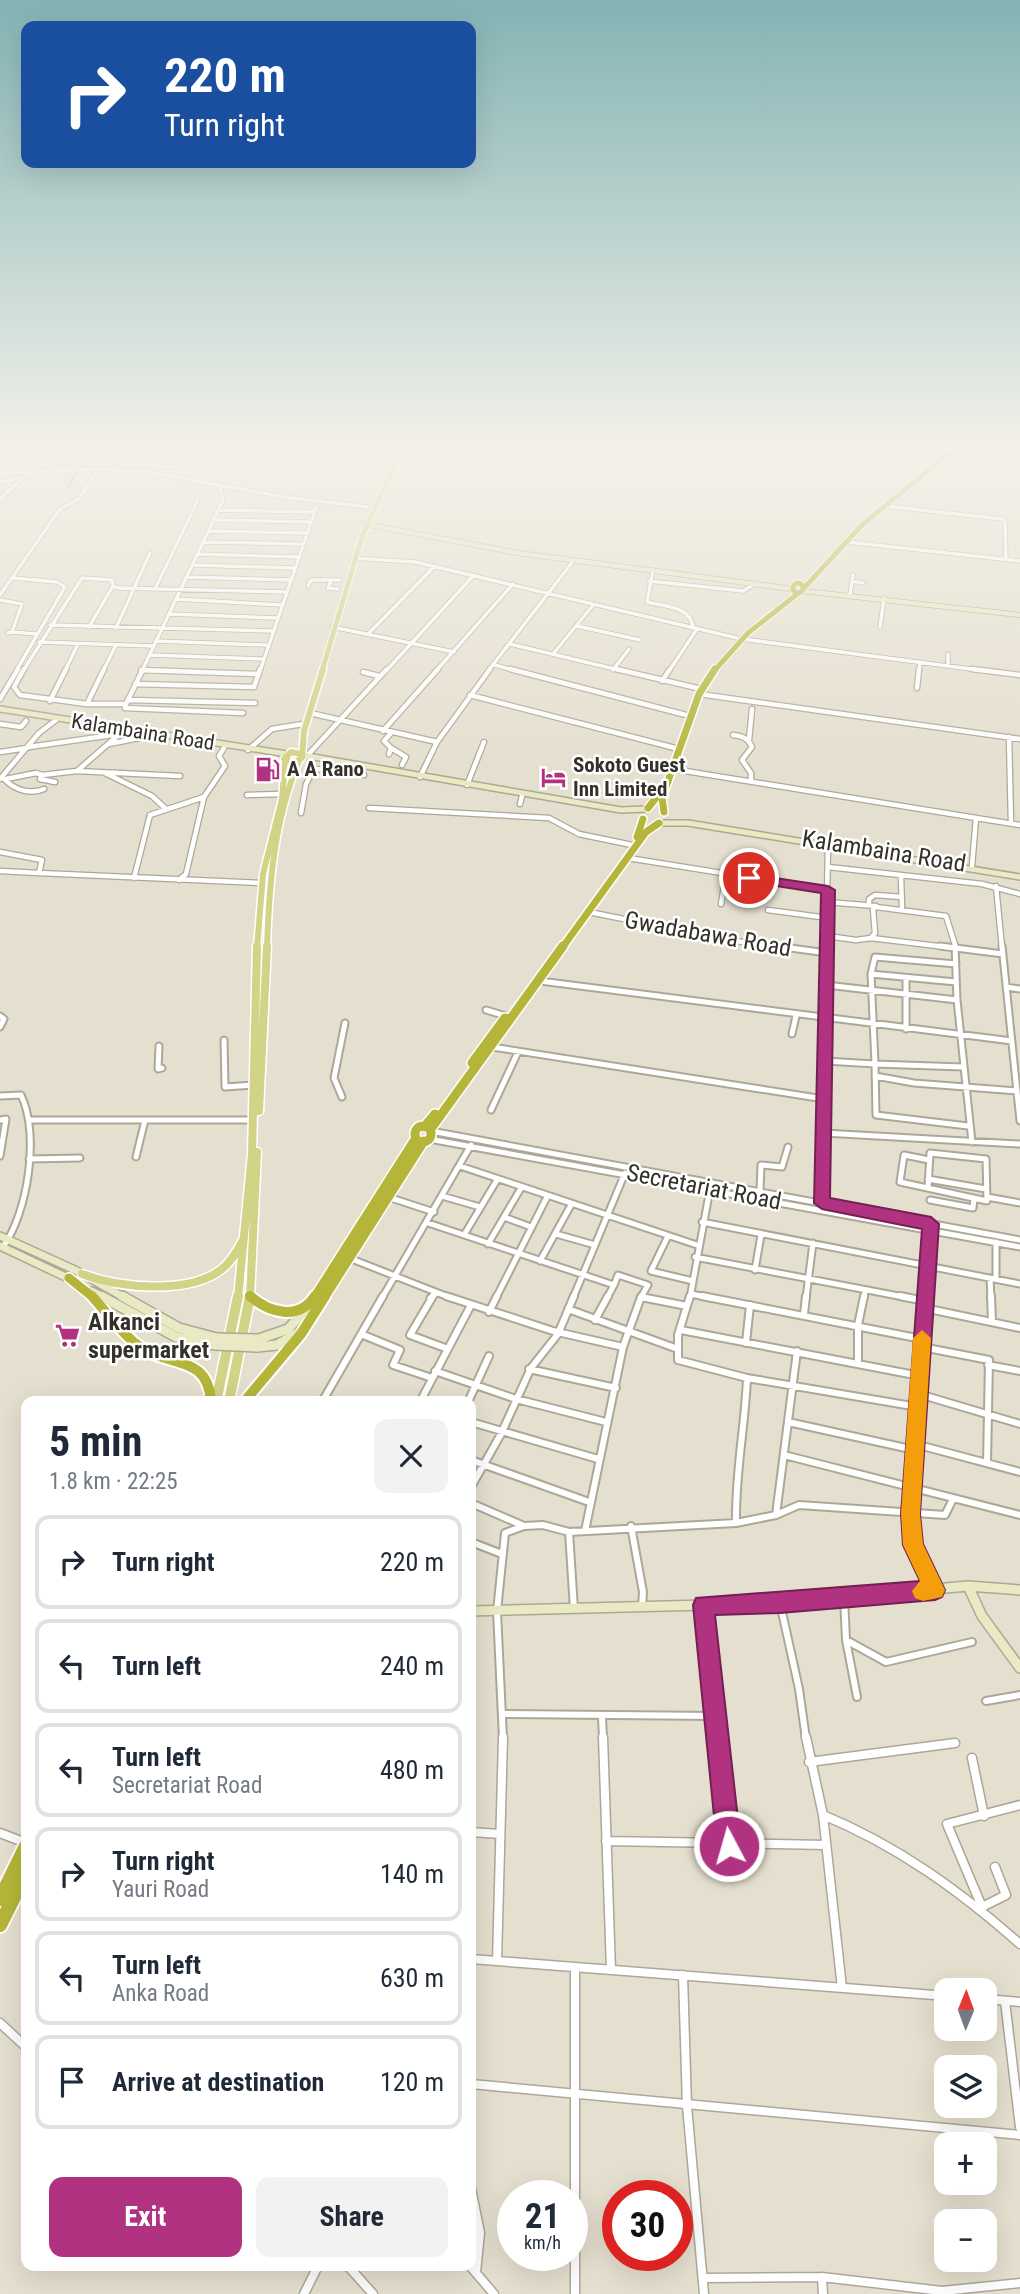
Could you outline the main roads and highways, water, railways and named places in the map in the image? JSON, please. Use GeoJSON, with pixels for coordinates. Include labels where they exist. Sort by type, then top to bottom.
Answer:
{"type":"FeatureCollection","features":[{"type":"Feature","properties":{"kind":"highway"},"geometry":{"type":"LineString","coordinates":[[740,638],[797,589],[829,557]]}},
{"type":"Feature","properties":{"kind":"highway"},"geometry":{"type":"LineString","coordinates":[[250,1296],[270,1311],[285,1314],[304,1308],[313,1300],[506,1017],[632,845],[642,829],[641,813],[657,798],[686,715],[698,691],[740,638],[831,557]]}},
{"type":"Feature","properties":{"kind":"highway"},"geometry":{"type":"LineString","coordinates":[[249,1396],[310,1321],[426,1134],[540,982],[646,832],[667,817],[662,798],[698,691]]}},
{"type":"Feature","properties":{"kind":"highway"},"geometry":{"type":"LineString","coordinates":[[647,809],[665,812]]}},
{"type":"Feature","properties":{"kind":"highway"},"geometry":{"type":"LineString","coordinates":[[642,819],[660,823]]}},
{"type":"Feature","properties":{"kind":"highway"},"geometry":{"type":"LineString","coordinates":[[69,1278],[90,1295],[138,1346],[201,1371],[210,1384],[212,1396]]}},
{"type":"Feature","properties":{"kind":"highway"},"geometry":{"type":"LineString","coordinates":[[0,1899],[21,1855]]}},
{"type":"Feature","properties":{"kind":"highway"},"geometry":{"type":"LineString","coordinates":[[0,1925],[21,1883]]}},
{"type":"Feature","properties":{"kind":"main road"},"geometry":{"type":"LineString","coordinates":[[286,757],[297,747],[340,580],[349,557]]}},
{"type":"Feature","properties":{"kind":"main road"},"geometry":{"type":"LineString","coordinates":[[230,1396],[250,1296],[267,907],[280,824],[302,758],[310,713],[352,557]]}},
{"type":"Feature","properties":{"kind":"main road"},"geometry":{"type":"LineString","coordinates":[[551,557],[1020,615]]}},
{"type":"Feature","properties":{"kind":"main road","name":"Kalambaina Road"},"geometry":{"type":"LineString","coordinates":[[1,711],[121,733],[286,757]]}},
{"type":"Feature","properties":{"kind":"main road","name":"Kalambaina Road"},"geometry":{"type":"LineString","coordinates":[[1,711],[286,757]]}},
{"type":"Feature","properties":{"kind":"main road"},"geometry":{"type":"LineString","coordinates":[[286,757],[621,810],[647,809]]}},
{"type":"Feature","properties":{"kind":"main road"},"geometry":{"type":"LineString","coordinates":[[215,1396],[234,1331],[248,1221],[262,883],[288,775],[286,757]]}},
{"type":"Feature","properties":{"kind":"main road"},"geometry":{"type":"LineString","coordinates":[[302,758],[335,768],[628,813],[642,819]]}},
{"type":"Feature","properties":{"kind":"main road","name":"Kalambaina Road"},"geometry":{"type":"LineString","coordinates":[[665,812],[681,818],[1020,875]]}},
{"type":"Feature","properties":{"kind":"main road"},"geometry":{"type":"LineString","coordinates":[[660,823],[676,821],[1020,875]]}},
{"type":"Feature","properties":{"kind":"main road"},"geometry":{"type":"LineString","coordinates":[[4,1244],[82,1274],[125,1287],[200,1282],[219,1273],[235,1256],[248,1221]]}},
{"type":"Feature","properties":{"kind":"main road"},"geometry":{"type":"LineString","coordinates":[[0,1236],[4,1244],[176,1337],[216,1342],[286,1341],[310,1321]]}},
{"type":"Feature","properties":{"kind":"main road"},"geometry":{"type":"LineString","coordinates":[[82,1274],[179,1328],[216,1342]]}},
{"type":"Feature","properties":{"kind":"main road"},"geometry":{"type":"LineString","coordinates":[[258,1343],[291,1328],[313,1300]]}},
{"type":"Feature","properties":{"kind":"main road"},"geometry":{"type":"LineString","coordinates":[[968,1586],[982,1616],[1020,1668]]}},
{"type":"Feature","properties":{"kind":"main road"},"geometry":{"type":"LineString","coordinates":[[476,1611],[780,1603],[968,1586],[1020,1590]]}},
{"type":"Feature","properties":{"kind":"place","name":"A A Rano"},"geometry":{"type":"Point","coordinates":[267,769]}},
{"type":"Feature","properties":{"kind":"place","name":"Sokoto Guest Inn Limited"},"geometry":{"type":"Point","coordinates":[553,777]}},
{"type":"Feature","properties":{"kind":"place","name":"Alkanci supermarket"},"geometry":{"type":"Point","coordinates":[68,1336]}}]}
